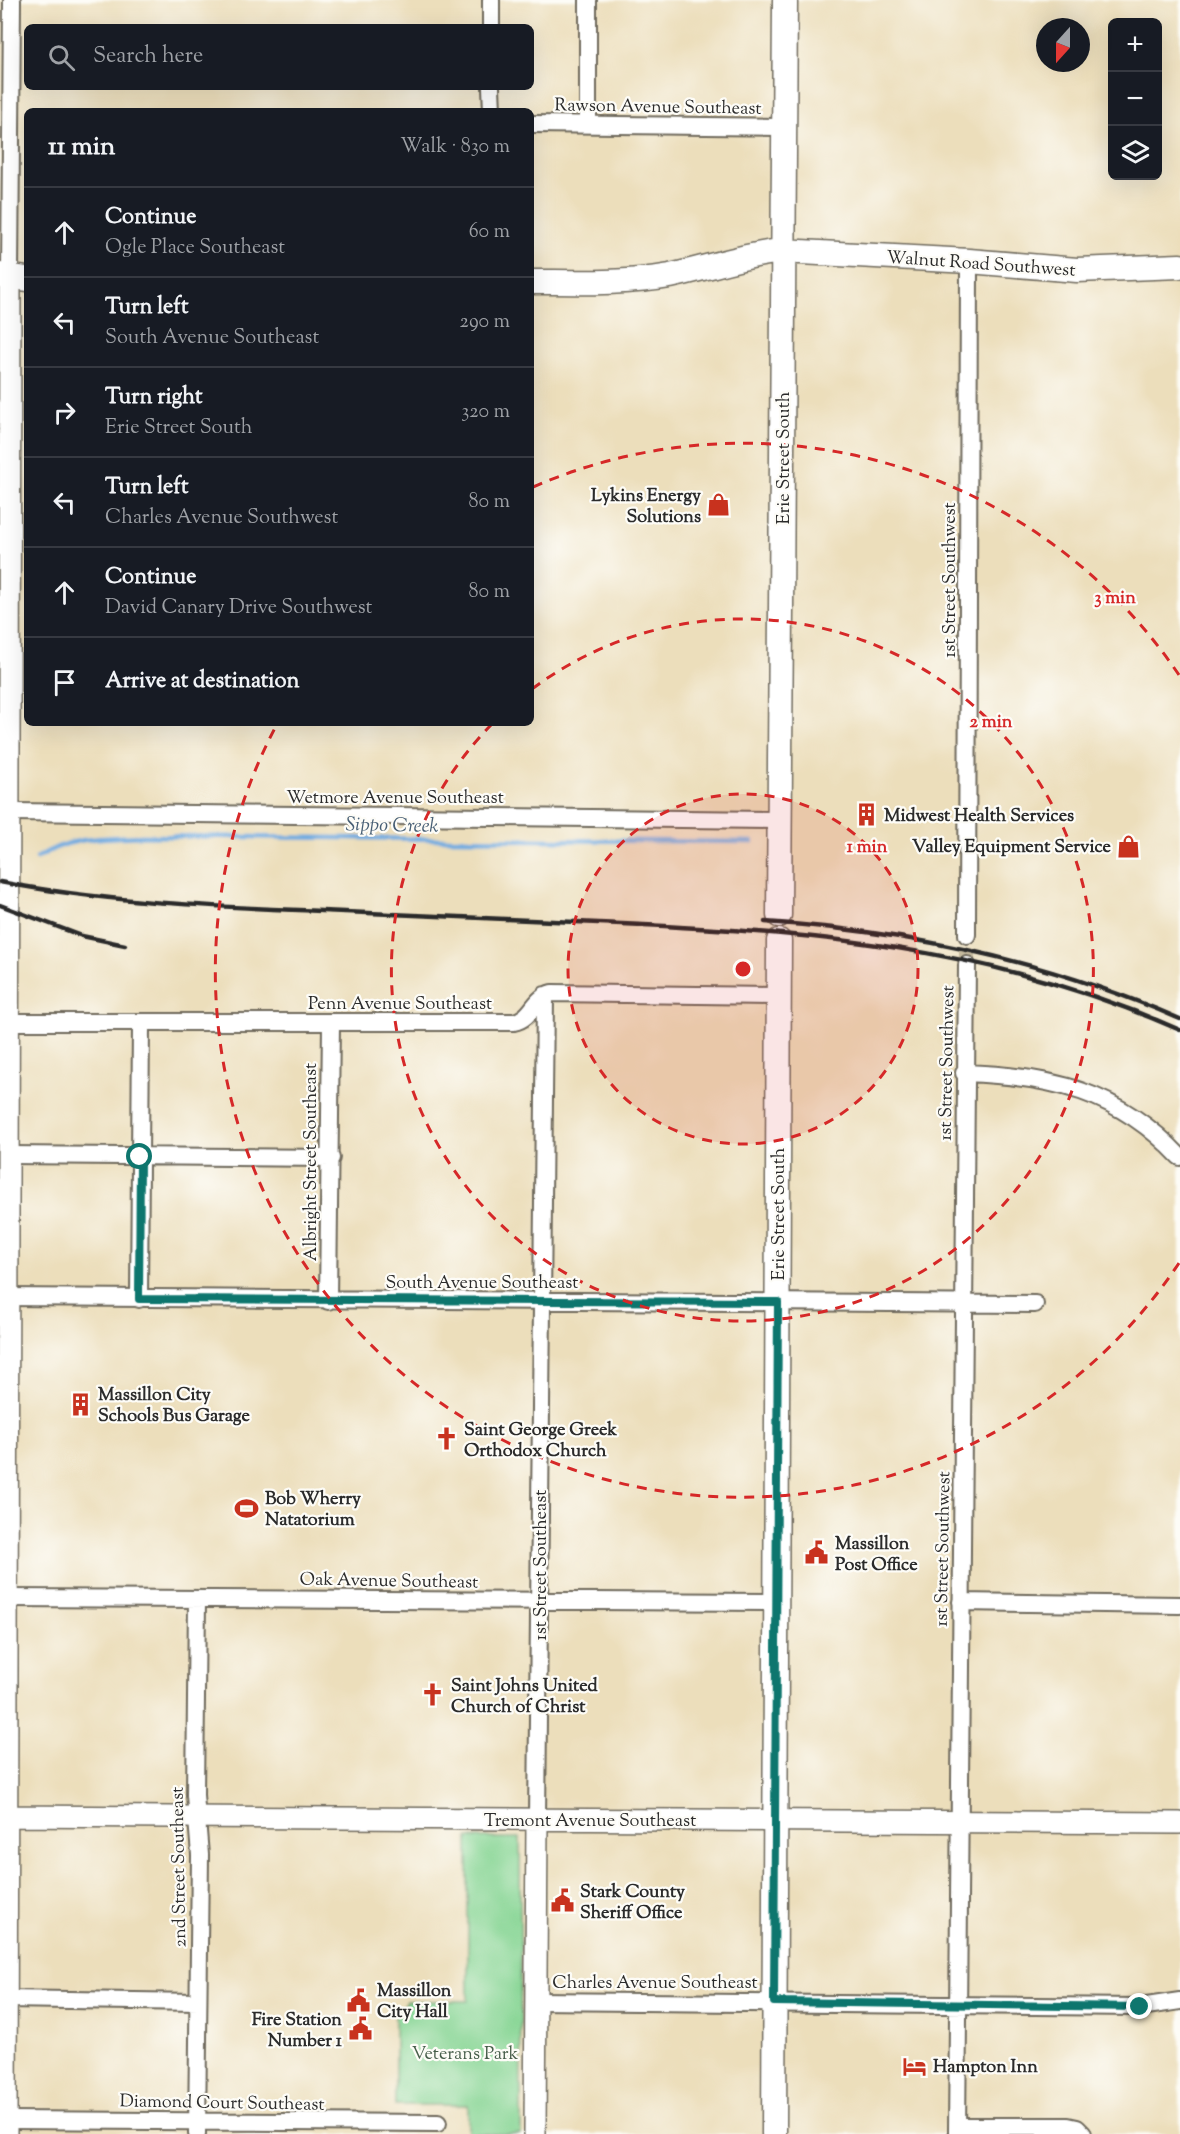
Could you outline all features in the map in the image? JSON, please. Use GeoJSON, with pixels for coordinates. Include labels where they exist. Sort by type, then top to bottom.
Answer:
{"type":"FeatureCollection","features":[{"type":"Feature","properties":{"kind":"main road","name":"Erie Street South"},"geometry":{"type":"LineString","coordinates":[[779,915],[785,0]]}},
{"type":"Feature","properties":{"kind":"main road","name":"Walnut Road Southwest"},"geometry":{"type":"LineString","coordinates":[[534,282],[647,279],[755,254],[782,251],[969,261],[1077,270],[1180,266]]}},
{"type":"Feature","properties":{"kind":"main road","name":"Erie Street South"},"geometry":{"type":"LineString","coordinates":[[774,2134],[779,941]]}},
{"type":"Feature","properties":{"kind":"street"},"geometry":{"type":"LineString","coordinates":[[6,2127],[3,2056],[5,1999],[3,1473],[8,1155],[4,1102],[9,1023],[5,937],[5,861],[10,812],[5,611],[5,469],[12,277],[12,0]]}},
{"type":"Feature","properties":{"kind":"street"},"geometry":{"type":"LineString","coordinates":[[491,0],[491,24]]}},
{"type":"Feature","properties":{"kind":"street"},"geometry":{"type":"LineString","coordinates":[[588,0],[588,124]]}},
{"type":"Feature","properties":{"kind":"street"},"geometry":{"type":"LineString","coordinates":[[491,90],[492,108]]}},
{"type":"Feature","properties":{"kind":"street","name":"Rawson Avenue Southeast"},"geometry":{"type":"LineString","coordinates":[[534,124],[784,127]]}},
{"type":"Feature","properties":{"kind":"street","name":"1st Street Southwest"},"geometry":{"type":"LineString","coordinates":[[967,935],[969,261]]}},
{"type":"Feature","properties":{"kind":"street","name":"Wetmore Avenue Southeast"},"geometry":{"type":"LineString","coordinates":[[10,812],[780,820]]}},
{"type":"Feature","properties":{"kind":"street","name":"1st Street Southwest"},"geometry":{"type":"LineString","coordinates":[[957,2130],[964,1073],[967,965]]}},
{"type":"Feature","properties":{"kind":"street"},"geometry":{"type":"LineString","coordinates":[[545,995],[779,996]]}},
{"type":"Feature","properties":{"kind":"street","name":"Penn Avenue Southeast"},"geometry":{"type":"LineString","coordinates":[[9,1023],[514,1022],[529,1015],[539,999],[545,995]]}},
{"type":"Feature","properties":{"kind":"street","name":"1st Street Southeast"},"geometry":{"type":"LineString","coordinates":[[535,2134],[545,995]]}},
{"type":"Feature","properties":{"kind":"street"},"geometry":{"type":"LineString","coordinates":[[139,1299],[141,1023]]}},
{"type":"Feature","properties":{"kind":"street","name":"Albright Street Southeast"},"geometry":{"type":"LineString","coordinates":[[328,1301],[331,1023]]}},
{"type":"Feature","properties":{"kind":"street"},"geometry":{"type":"LineString","coordinates":[[964,1073],[1030,1077],[1094,1095],[1142,1122],[1180,1157]]}},
{"type":"Feature","properties":{"kind":"street"},"geometry":{"type":"LineString","coordinates":[[8,1155],[330,1158]]}},
{"type":"Feature","properties":{"kind":"street","name":"South Avenue Southeast"},"geometry":{"type":"LineString","coordinates":[[4,1297],[328,1301],[1035,1304]]}},
{"type":"Feature","properties":{"kind":"street","name":"Oak Avenue Southeast"},"geometry":{"type":"LineString","coordinates":[[4,1599],[777,1602]]}},
{"type":"Feature","properties":{"kind":"street","name":"2nd Street Southeast"},"geometry":{"type":"LineString","coordinates":[[197,1599],[195,1795],[200,1856],[197,2128]]}},
{"type":"Feature","properties":{"kind":"street"},"geometry":{"type":"LineString","coordinates":[[961,1602],[1180,1605]]}},
{"type":"Feature","properties":{"kind":"street","name":"Tremont Avenue Southeast"},"geometry":{"type":"LineString","coordinates":[[3,1817],[1180,1823]]}},
{"type":"Feature","properties":{"kind":"street"},"geometry":{"type":"LineString","coordinates":[[5,1999],[198,2002]]}},
{"type":"Feature","properties":{"kind":"street","name":"Charles Avenue Southeast"},"geometry":{"type":"LineString","coordinates":[[535,2001],[1140,2007],[1180,2001]]}},
{"type":"Feature","properties":{"kind":"street","name":"Diamond Court Southeast"},"geometry":{"type":"LineString","coordinates":[[6,2127],[387,2128],[438,2123]]}},
{"type":"Feature","properties":{"kind":"street"},"geometry":{"type":"LineString","coordinates":[[957,2130],[1068,2126],[1077,2128],[1083,2134]]}},
{"type":"Feature","properties":{"kind":"green space","name":"Veterans Park"},"geometry":{"type":"Polygon","coordinates":[[[468,1838],[520,1838],[521,2134],[468,2134],[468,2105],[395,2105],[395,2016],[406,2001],[468,2001],[468,1838]]]}},
{"type":"Feature","properties":{"kind":"waterway","name":"Sippo Creek"},"geometry":{"type":"LineString","coordinates":[[37,858],[74,842],[142,836],[752,842]]}},
{"type":"Feature","properties":{"kind":"tunnel"},"geometry":{"type":"LineString","coordinates":[[967,935],[967,965]]}},
{"type":"Feature","properties":{"kind":"railway"},"geometry":{"type":"LineString","coordinates":[[0,882],[74,894],[187,904],[751,931],[823,938],[966,961],[1036,978],[1108,1001],[1180,1030]]}},
{"type":"Feature","properties":{"kind":"railway"},"geometry":{"type":"LineString","coordinates":[[0,905],[82,936],[125,945]]}},
{"type":"Feature","properties":{"kind":"railway"},"geometry":{"type":"LineString","coordinates":[[765,922],[872,933],[977,952],[1080,981],[1180,1019]]}},
{"type":"Feature","properties":{"kind":"place","name":"Lykins Energy Solutions"},"geometry":{"type":"Point","coordinates":[719,505]}},
{"type":"Feature","properties":{"kind":"place","name":"Midwest Health Services"},"geometry":{"type":"Point","coordinates":[866,815]}},
{"type":"Feature","properties":{"kind":"place","name":"Valley Equipment Service"},"geometry":{"type":"Point","coordinates":[1129,846]}},
{"type":"Feature","properties":{"kind":"place","name":"Massillon City Schools Bus Garage"},"geometry":{"type":"Point","coordinates":[80,1404]}},
{"type":"Feature","properties":{"kind":"place","name":"Saint George Greek Orthodox Church"},"geometry":{"type":"Point","coordinates":[446,1439]}},
{"type":"Feature","properties":{"kind":"place","name":"Bob Wherry Natatorium"},"geometry":{"type":"Point","coordinates":[247,1508]}},
{"type":"Feature","properties":{"kind":"place","name":"Massillon Post Office"},"geometry":{"type":"Point","coordinates":[817,1553]}},
{"type":"Feature","properties":{"kind":"place","name":"Saint Johns United Church of Christ"},"geometry":{"type":"Point","coordinates":[433,1695]}},
{"type":"Feature","properties":{"kind":"place","name":"Stark County Sheriff Office"},"geometry":{"type":"Point","coordinates":[562,1901]}},
{"type":"Feature","properties":{"kind":"place","name":"Massillon City Hall"},"geometry":{"type":"Point","coordinates":[359,2000]}},
{"type":"Feature","properties":{"kind":"place","name":"Fire Station Number 1"},"geometry":{"type":"Point","coordinates":[360,2029]}},
{"type":"Feature","properties":{"kind":"place","name":"Hampton Inn"},"geometry":{"type":"Point","coordinates":[915,2066]}},
{"type":"Feature","properties":{"kind":"route"},"geometry":{"type":"LineString","coordinates":[[140,1157],[139,1299],[778,1302],[774,2002],[1140,2007]]}}]}
